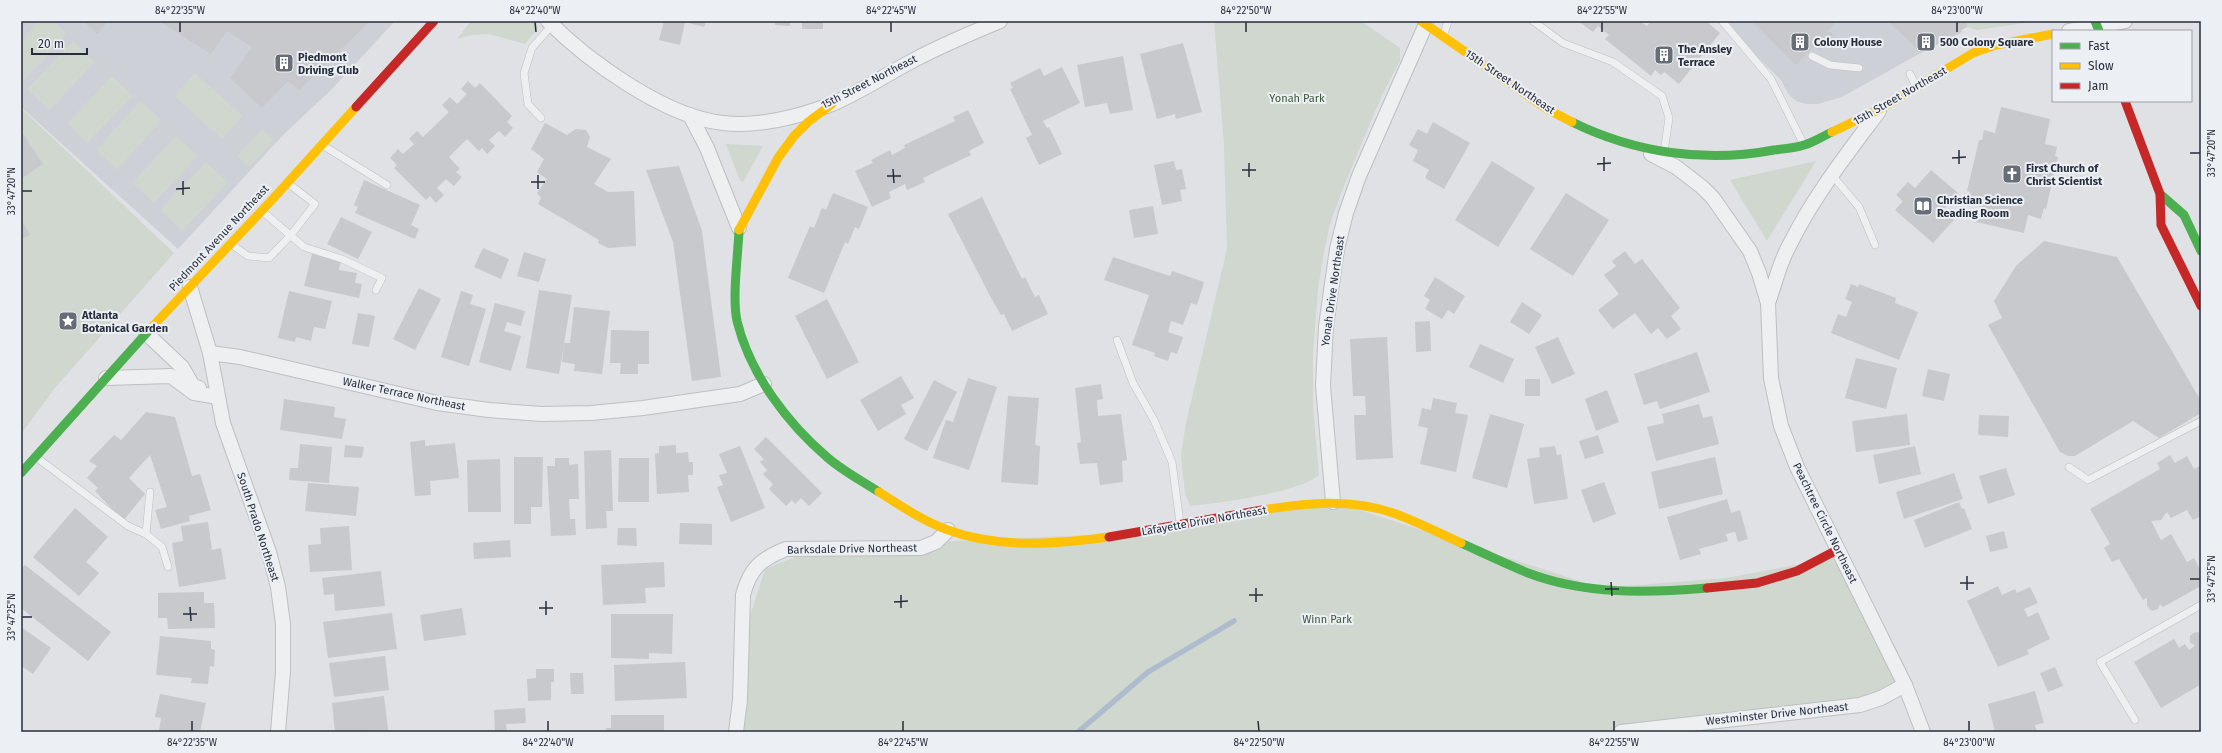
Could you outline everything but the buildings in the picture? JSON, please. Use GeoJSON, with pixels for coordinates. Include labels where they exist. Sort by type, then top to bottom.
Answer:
{"type":"FeatureCollection","features":[{"type":"Feature","properties":{"kind":"street","name":"Piedmont Avenue Northeast"},"geometry":{"type":"LineString","coordinates":[[21,473],[34,456],[146,333],[262,211],[434,21]]}},
{"type":"Feature","properties":{"kind":"street","name":"15th Street Northeast"},"geometry":{"type":"LineString","coordinates":[[550,23],[589,58],[613,75],[652,97],[690,115],[722,123],[749,124],[789,117],[832,104],[921,56],[1000,21]]}},
{"type":"Feature","properties":{"kind":"street"},"geometry":{"type":"LineString","coordinates":[[2075,30],[2126,21]]}},
{"type":"Feature","properties":{"kind":"street","name":"15th Street Northeast"},"geometry":{"type":"LineString","coordinates":[[1423,22],[1547,108],[1581,126],[1626,144],[1664,152],[1696,156],[1748,155],[1804,144],[1880,109],[1973,53],[1996,45],[2052,34]]}},
{"type":"Feature","properties":{"kind":"street","name":"Yonah Drive Northeast"},"geometry":{"type":"LineString","coordinates":[[1333,502],[1323,386],[1326,326],[1337,250],[1346,213],[1359,176],[1423,22]]}},
{"type":"Feature","properties":{"kind":"street"},"geometry":{"type":"LineString","coordinates":[[2125,102],[2160,194],[2161,225],[2201,306]]}},
{"type":"Feature","properties":{"kind":"street","name":"Lafayette Drive Northeast"},"geometry":{"type":"LineString","coordinates":[[739,228],[778,158],[794,136],[808,122],[832,104]]}},
{"type":"Feature","properties":{"kind":"street","name":"Peachtree Circle Northeast"},"geometry":{"type":"LineString","coordinates":[[1768,303],[1778,268],[1789,245],[1832,175],[1880,109]]}},
{"type":"Feature","properties":{"kind":"street","name":"Lafayette Drive Northeast"},"geometry":{"type":"LineString","coordinates":[[690,115],[707,148],[739,228],[736,290],[738,320],[746,347],[764,384],[793,424],[829,459],[911,512],[948,530],[975,538],[1002,542],[1070,542],[1117,536],[1292,505],[1333,502],[1363,506],[1393,513],[1529,573],[1566,584],[1610,591],[1660,592],[1757,583],[1797,571],[1837,550]]}},
{"type":"Feature","properties":{"kind":"street","name":"Peachtree Circle Northeast"},"geometry":{"type":"LineString","coordinates":[[1626,144],[1676,167],[1713,198],[1750,252],[1759,273],[1768,303],[1771,378],[1781,426],[1797,467],[1904,685],[1923,732]]}},
{"type":"Feature","properties":{"kind":"street"},"geometry":{"type":"LineString","coordinates":[[2160,194],[2184,215],[2201,251]]}},
{"type":"Feature","properties":{"kind":"street","name":"South Prado Northeast"},"geometry":{"type":"LineString","coordinates":[[190,287],[210,352],[223,423],[269,552],[278,587],[283,624],[283,672],[278,732]]}},
{"type":"Feature","properties":{"kind":"street"},"geometry":{"type":"LineString","coordinates":[[146,333],[182,367],[193,386],[218,396]]}},
{"type":"Feature","properties":{"kind":"street","name":"Walker Terrace Northeast"},"geometry":{"type":"LineString","coordinates":[[210,352],[240,357],[437,403],[489,410],[541,414],[591,413],[643,408],[740,394],[764,384]]}},
{"type":"Feature","properties":{"kind":"street"},"geometry":{"type":"LineString","coordinates":[[106,378],[172,376],[194,393],[218,396]]}},
{"type":"Feature","properties":{"kind":"street","name":"Barksdale Drive Northeast"},"geometry":{"type":"LineString","coordinates":[[736,732],[740,700],[743,595],[747,582],[754,569],[768,556],[786,549],[921,548],[936,542],[948,530]]}},
{"type":"Feature","properties":{"kind":"street","name":"Westminster Drive Northeast"},"geometry":{"type":"LineString","coordinates":[[1621,732],[1860,705],[1881,698],[1904,685]]}},
{"type":"Feature","properties":{"kind":"lane"},"geometry":{"type":"LineString","coordinates":[[1443,36],[1448,21]]}},
{"type":"Feature","properties":{"kind":"lane"},"geometry":{"type":"LineString","coordinates":[[1533,21],[1564,43],[1613,62],[1662,96],[1669,118],[1664,152]]}},
{"type":"Feature","properties":{"kind":"lane"},"geometry":{"type":"LineString","coordinates":[[1722,21],[1771,79],[1804,144]]}},
{"type":"Feature","properties":{"kind":"lane"},"geometry":{"type":"LineString","coordinates":[[540,118],[528,104],[524,73],[532,48],[550,23]]}},
{"type":"Feature","properties":{"kind":"lane"},"geometry":{"type":"LineString","coordinates":[[1812,56],[1830,65],[1859,68]]}},
{"type":"Feature","properties":{"kind":"lane"},"geometry":{"type":"LineString","coordinates":[[1910,74],[1917,88]]}},
{"type":"Feature","properties":{"kind":"lane"},"geometry":{"type":"LineString","coordinates":[[322,145],[387,186]]}},
{"type":"Feature","properties":{"kind":"lane"},"geometry":{"type":"LineString","coordinates":[[1832,175],[1859,207],[1875,245]]}},
{"type":"Feature","properties":{"kind":"lane"},"geometry":{"type":"LineString","coordinates":[[231,244],[248,256],[269,258],[290,236],[315,204],[287,183]]}},
{"type":"Feature","properties":{"kind":"lane"},"geometry":{"type":"LineString","coordinates":[[262,211],[304,247],[342,259],[382,278],[376,290]]}},
{"type":"Feature","properties":{"kind":"lane"},"geometry":{"type":"LineString","coordinates":[[1116,340],[1133,383],[1154,420],[1172,462],[1181,525]]}},
{"type":"Feature","properties":{"kind":"lane"},"geometry":{"type":"LineString","coordinates":[[2069,468],[2088,480],[2201,422]]}},
{"type":"Feature","properties":{"kind":"lane"},"geometry":{"type":"LineString","coordinates":[[34,456],[128,526],[146,534],[162,547],[168,567]]}},
{"type":"Feature","properties":{"kind":"lane"},"geometry":{"type":"LineString","coordinates":[[146,534],[150,492]]}},
{"type":"Feature","properties":{"kind":"lane"},"geometry":{"type":"LineString","coordinates":[[2135,720],[2100,662],[2201,605]]}},
{"type":"Feature","properties":{"kind":"shaded area"},"geometry":{"type":"Polygon","coordinates":[[[21,21],[395,21],[333,88],[282,136],[178,249],[21,107],[21,21]]]}},
{"type":"Feature","properties":{"kind":"shaded area"},"geometry":{"type":"Polygon","coordinates":[[[1720,21],[1967,21],[1967,27],[1842,97],[1818,104],[1806,104],[1796,101],[1789,95],[1781,80],[1720,21]]]}},
{"type":"Feature","properties":{"kind":"green space"},"geometry":{"type":"Polygon","coordinates":[[[39,21],[54,21],[67,33],[22,83],[21,41],[39,21]]]}},
{"type":"Feature","properties":{"kind":"green space"},"geometry":{"type":"Polygon","coordinates":[[[471,21],[536,21],[538,28],[525,44],[489,34],[471,35],[457,39],[471,21]]]}},
{"type":"Feature","properties":{"kind":"green space","name":"Yonah Park"},"geometry":{"type":"Polygon","coordinates":[[[1214,21],[1361,21],[1400,48],[1400,61],[1382,95],[1343,188],[1330,224],[1324,252],[1318,289],[1313,354],[1313,407],[1319,475],[1309,481],[1277,492],[1238,500],[1190,506],[1185,494],[1181,455],[1186,423],[1227,249],[1224,145],[1214,21]]]}},
{"type":"Feature","properties":{"kind":"green space"},"geometry":{"type":"Polygon","coordinates":[[[1967,21],[2038,21],[1977,30],[1967,27],[1967,21]]]}},
{"type":"Feature","properties":{"kind":"green space"},"geometry":{"type":"Polygon","coordinates":[[[73,41],[95,62],[49,110],[27,89],[73,41]]]}},
{"type":"Feature","properties":{"kind":"green space"},"geometry":{"type":"Polygon","coordinates":[[[195,73],[243,116],[222,139],[174,96],[195,73]]]}},
{"type":"Feature","properties":{"kind":"green space"},"geometry":{"type":"Polygon","coordinates":[[[112,76],[133,96],[87,143],[67,123],[112,76]]]}},
{"type":"Feature","properties":{"kind":"green space"},"geometry":{"type":"Polygon","coordinates":[[[140,101],[162,120],[117,170],[96,150],[140,101]]]}},
{"type":"Feature","properties":{"kind":"green space","name":"Atlanta Botanical Garden"},"geometry":{"type":"Polygon","coordinates":[[[21,108],[174,253],[54,389],[21,434],[21,108]]]}},
{"type":"Feature","properties":{"kind":"green space"},"geometry":{"type":"Polygon","coordinates":[[[262,129],[274,140],[249,167],[237,156],[262,129]]]}},
{"type":"Feature","properties":{"kind":"green space"},"geometry":{"type":"Polygon","coordinates":[[[176,136],[198,156],[154,203],[132,183],[176,136]]]}},
{"type":"Feature","properties":{"kind":"green space"},"geometry":{"type":"Polygon","coordinates":[[[726,144],[763,146],[743,182],[740,180],[726,144]]]}},
{"type":"Feature","properties":{"kind":"green space"},"geometry":{"type":"Polygon","coordinates":[[[1816,161],[1767,241],[1730,180],[1816,161]]]}},
{"type":"Feature","properties":{"kind":"green space"},"geometry":{"type":"Polygon","coordinates":[[[206,162],[228,183],[182,231],[160,210],[206,162]]]}},
{"type":"Feature","properties":{"kind":"green space","name":"Winn Park"},"geometry":{"type":"Polygon","coordinates":[[[1338,503],[1601,588],[1726,578],[1849,555],[1901,680],[1859,700],[1648,732],[736,732],[745,632],[765,569],[820,547],[1089,535],[1338,503]]]}},
{"type":"Feature","properties":{"kind":"waterway"},"geometry":{"type":"LineString","coordinates":[[1078,732],[1148,672],[1234,621]]}},
{"type":"Feature","properties":{"kind":"traffic: fast"},"geometry":{"type":"LineString","coordinates":[[2095,21],[2099,30]]}},
{"type":"Feature","properties":{"kind":"traffic: fast"},"geometry":{"type":"LineString","coordinates":[[1572,122],[1596,133],[1645,148],[1696,155],[1748,154],[1793,148],[1808,144],[1832,132]]}},
{"type":"Feature","properties":{"kind":"traffic: fast"},"geometry":{"type":"LineString","coordinates":[[2160,194],[2184,215],[2201,251]]}},
{"type":"Feature","properties":{"kind":"traffic: fast"},"geometry":{"type":"LineString","coordinates":[[739,230],[735,289],[736,311],[737,321],[743,341],[751,360],[772,396],[798,429],[828,458],[879,492]]}},
{"type":"Feature","properties":{"kind":"traffic: fast"},"geometry":{"type":"LineString","coordinates":[[21,473],[151,328]]}},
{"type":"Feature","properties":{"kind":"traffic: fast"},"geometry":{"type":"LineString","coordinates":[[1461,543],[1528,573],[1572,585],[1617,591],[1662,591],[1707,588]]}},
{"type":"Feature","properties":{"kind":"traffic: slow"},"geometry":{"type":"LineString","coordinates":[[1421,21],[1547,109],[1572,122]]}},
{"type":"Feature","properties":{"kind":"traffic: slow"},"geometry":{"type":"LineString","coordinates":[[1832,132],[1880,109],[1973,53],[1996,45],[2052,34]]}},
{"type":"Feature","properties":{"kind":"traffic: slow"},"geometry":{"type":"LineString","coordinates":[[739,230],[778,158],[794,136],[808,122],[832,104]]}},
{"type":"Feature","properties":{"kind":"traffic: slow"},"geometry":{"type":"LineString","coordinates":[[151,328],[270,202],[356,107]]}},
{"type":"Feature","properties":{"kind":"traffic: slow"},"geometry":{"type":"LineString","coordinates":[[879,492],[912,513],[930,522],[948,530],[987,540],[1049,543],[1109,537]]}},
{"type":"Feature","properties":{"kind":"traffic: slow"},"geometry":{"type":"LineString","coordinates":[[1262,510],[1295,505],[1328,503],[1361,505],[1377,508],[1402,516],[1461,543]]}},
{"type":"Feature","properties":{"kind":"traffic: jam"},"geometry":{"type":"LineString","coordinates":[[356,107],[434,21]]}},
{"type":"Feature","properties":{"kind":"traffic: jam"},"geometry":{"type":"LineString","coordinates":[[2125,102],[2160,194],[2161,225],[2201,306]]}},
{"type":"Feature","properties":{"kind":"traffic: jam"},"geometry":{"type":"LineString","coordinates":[[1109,537],[1262,510]]}},
{"type":"Feature","properties":{"kind":"traffic: jam"},"geometry":{"type":"LineString","coordinates":[[1707,588],[1757,583],[1797,571],[1837,550]]}},
{"type":"Feature","properties":{"kind":"place","name":"Colony House"},"geometry":{"type":"Point","coordinates":[1800,42]}},
{"type":"Feature","properties":{"kind":"place","name":"500 Colony Square"},"geometry":{"type":"Point","coordinates":[1926,42]}},
{"type":"Feature","properties":{"kind":"place","name":"The Ansley Terrace"},"geometry":{"type":"Point","coordinates":[1664,55]}},
{"type":"Feature","properties":{"kind":"place","name":"Piedmont Driving Club"},"geometry":{"type":"Point","coordinates":[284,63]}},
{"type":"Feature","properties":{"kind":"place","name":"First Church of Christ Scientist"},"geometry":{"type":"Point","coordinates":[2012,174]}},
{"type":"Feature","properties":{"kind":"place","name":"Christian Science Reading Room"},"geometry":{"type":"Point","coordinates":[1923,206]}},
{"type":"Feature","properties":{"kind":"place","name":"Atlanta Botanical Garden"},"geometry":{"type":"Point","coordinates":[68,321]}}]}
